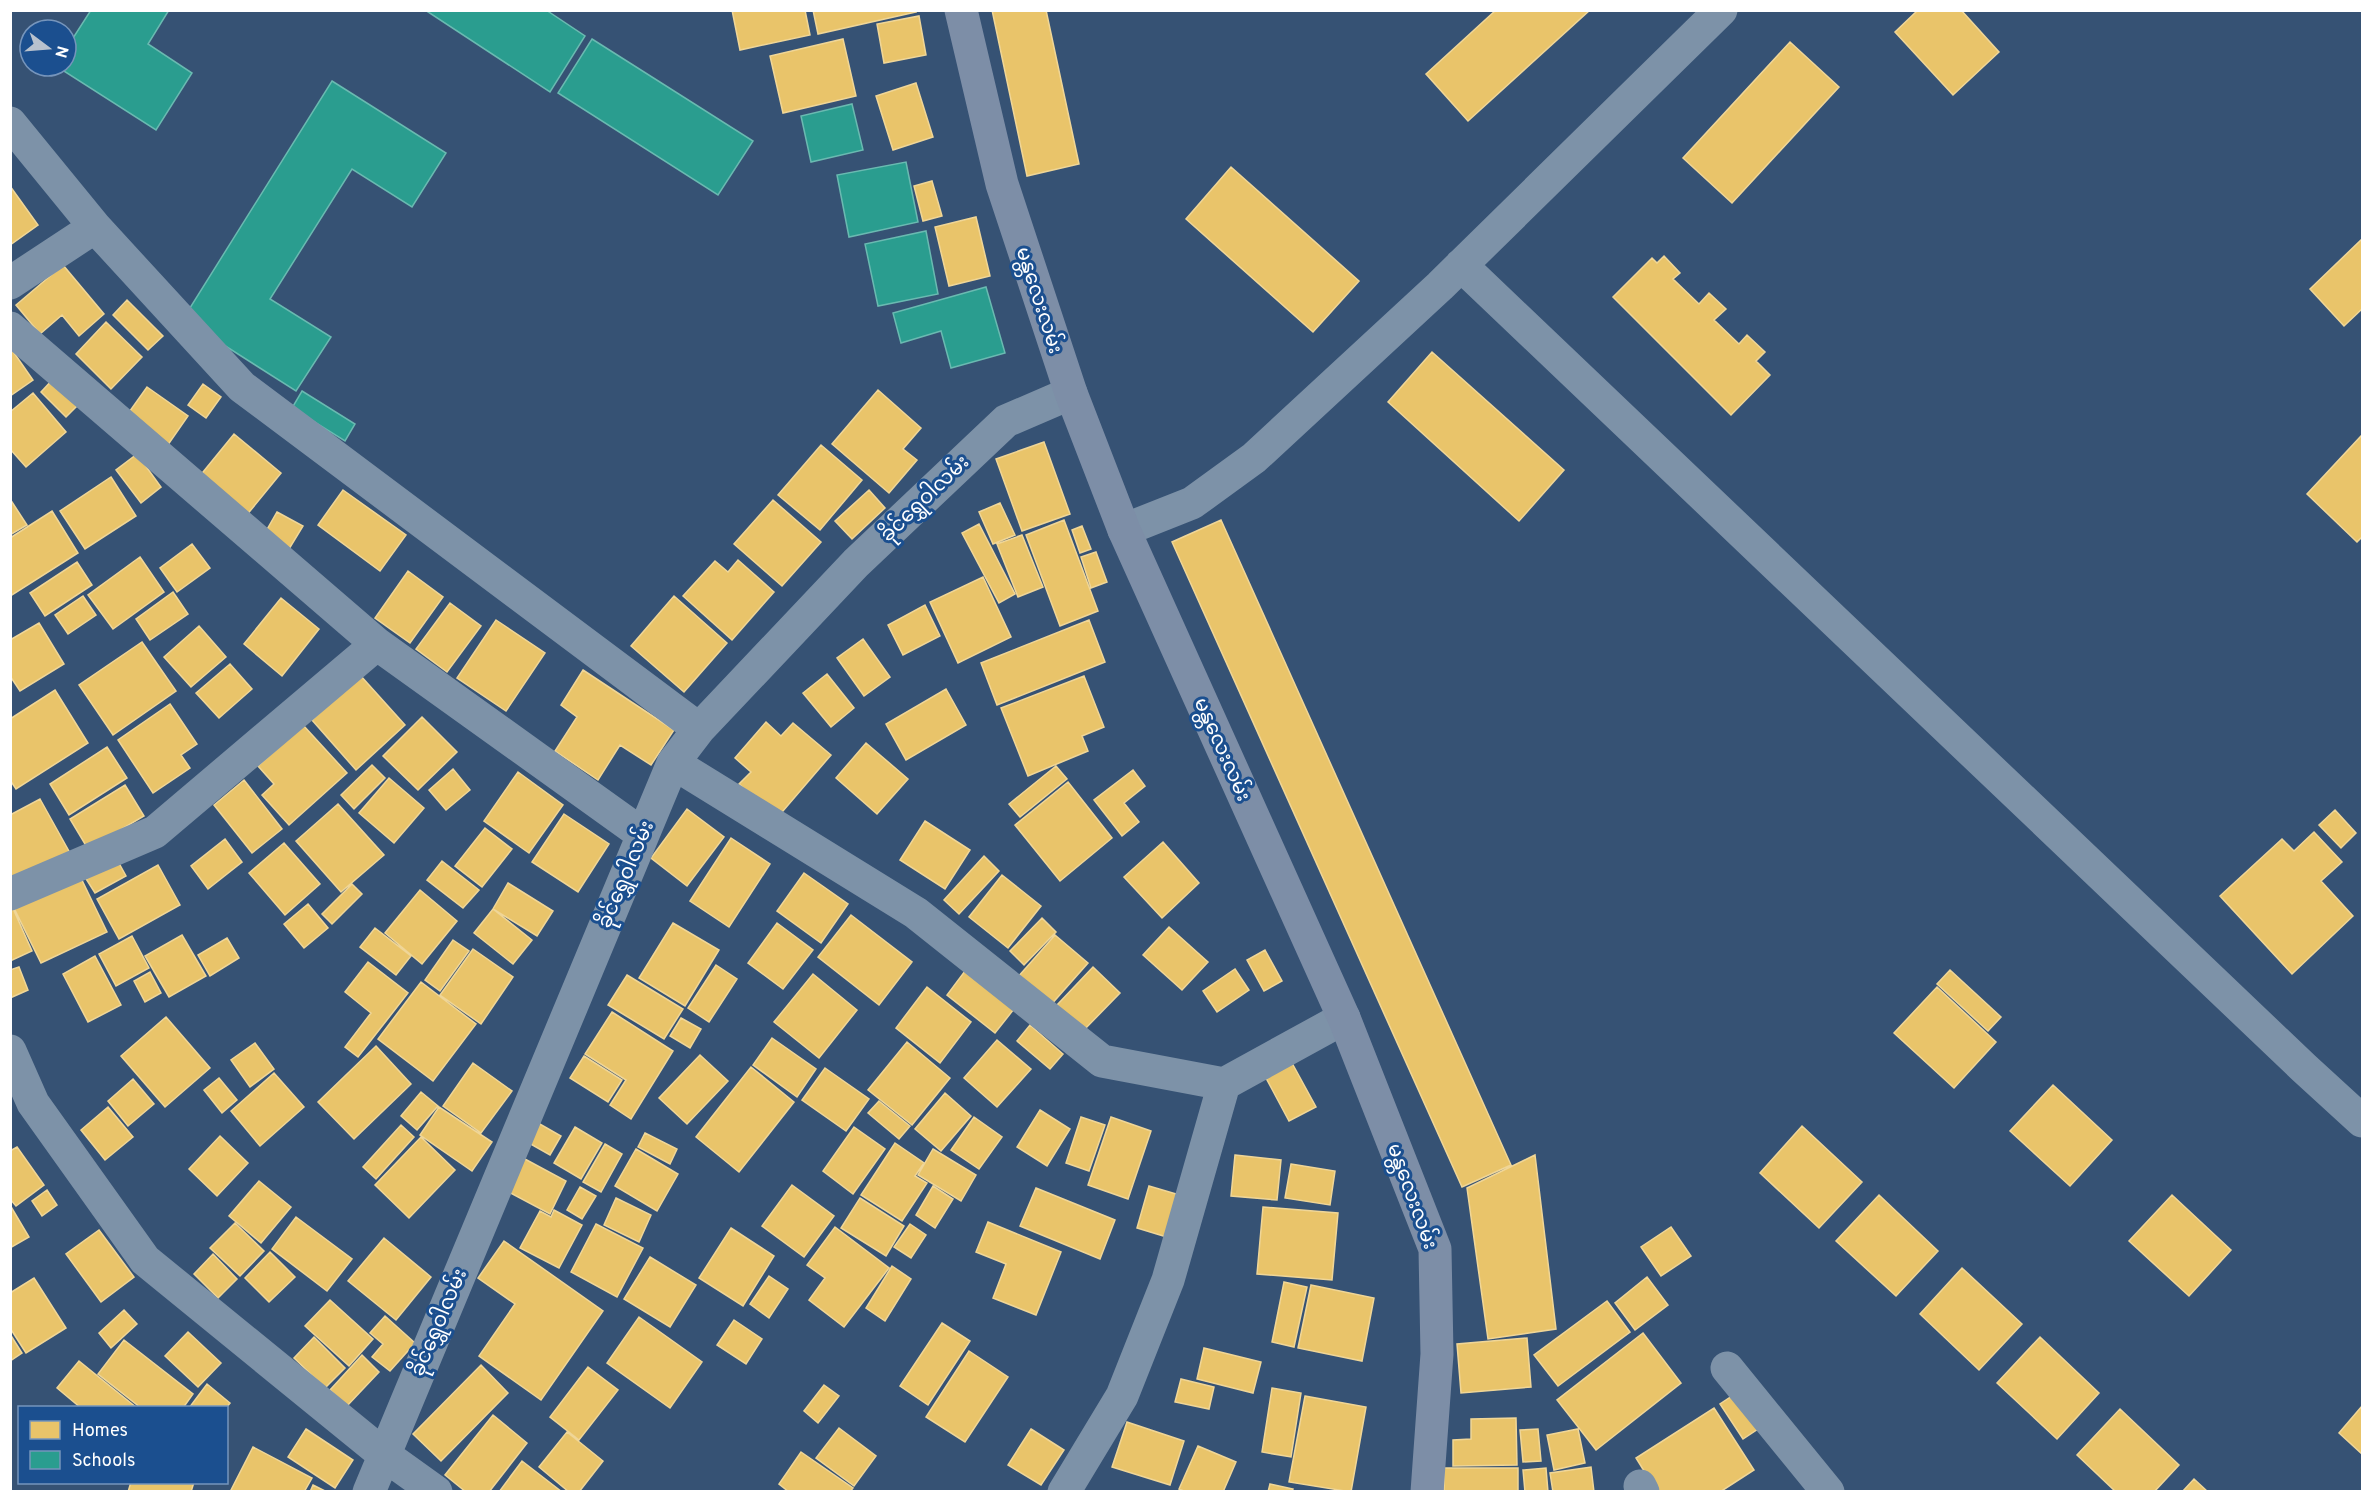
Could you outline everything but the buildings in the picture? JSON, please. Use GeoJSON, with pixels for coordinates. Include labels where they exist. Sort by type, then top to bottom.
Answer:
{"type":"FeatureCollection","features":[{"type":"Feature","properties":{"kind":"main road","name":"မန္တလေးလမ်း"},"geometry":{"type":"LineString","coordinates":[[961,10],[1002,184],[1071,393],[1124,530],[1344,1018],[1435,1249],[1437,1354],[1427,1491]]}},
{"type":"Feature","properties":{"kind":"street"},"geometry":{"type":"LineString","coordinates":[[1124,530],[1192,503],[1254,458],[1461,265],[1721,10]]}},
{"type":"Feature","properties":{"kind":"street"},"geometry":{"type":"LineString","coordinates":[[10,123],[95,227],[242,387],[699,729]]}},
{"type":"Feature","properties":{"kind":"street"},"geometry":{"type":"LineString","coordinates":[[10,283],[95,227]]}},
{"type":"Feature","properties":{"kind":"street"},"geometry":{"type":"LineString","coordinates":[[1461,265],[2295,1060],[2362,1121]]}},
{"type":"Feature","properties":{"kind":"street"},"geometry":{"type":"LineString","coordinates":[[10,328],[377,644],[642,834]]}},
{"type":"Feature","properties":{"kind":"street","name":"ခိုင်ရွှေဝါလမ်း"},"geometry":{"type":"LineString","coordinates":[[369,1491],[673,763],[699,729],[856,563],[1006,421],[1071,393]]}},
{"type":"Feature","properties":{"kind":"street"},"geometry":{"type":"LineString","coordinates":[[10,894],[155,832],[377,644]]}},
{"type":"Feature","properties":{"kind":"street"},"geometry":{"type":"LineString","coordinates":[[673,763],[916,913],[1102,1060],[1224,1084],[1344,1018]]}},
{"type":"Feature","properties":{"kind":"street"},"geometry":{"type":"LineString","coordinates":[[10,1051],[33,1103],[145,1260],[383,1454],[435,1491]]}},
{"type":"Feature","properties":{"kind":"street"},"geometry":{"type":"LineString","coordinates":[[1064,1491],[1122,1396],[1168,1280],[1224,1084]]}},
{"type":"Feature","properties":{"kind":"street"},"geometry":{"type":"LineString","coordinates":[[1726,1368],[1828,1491]]}}]}
